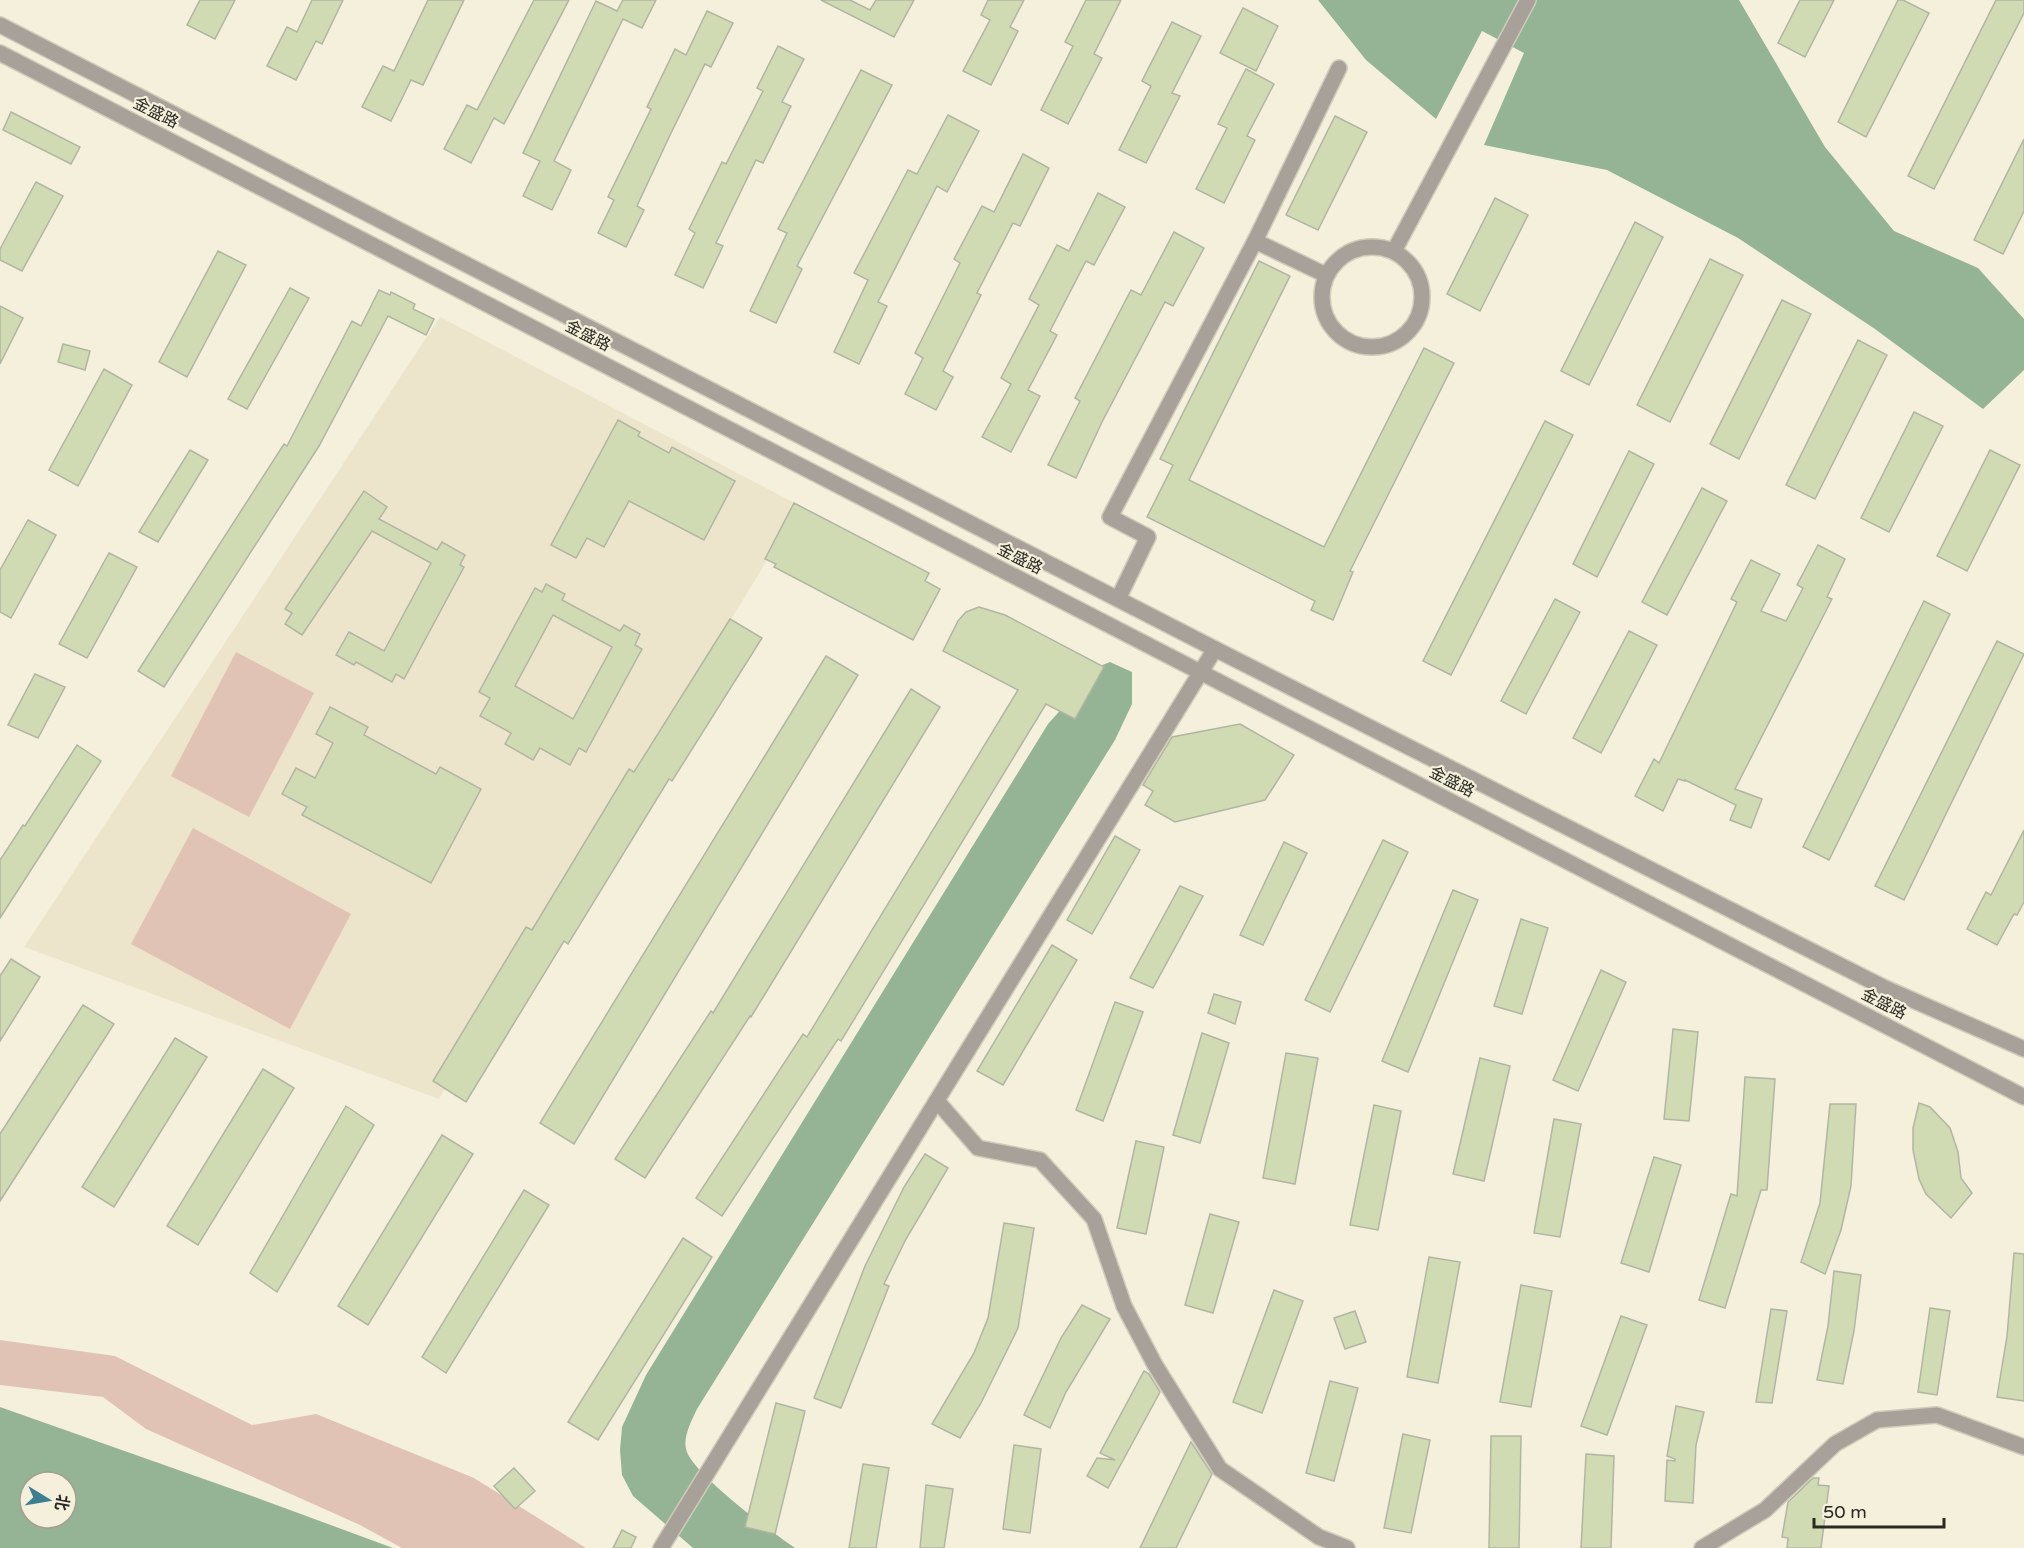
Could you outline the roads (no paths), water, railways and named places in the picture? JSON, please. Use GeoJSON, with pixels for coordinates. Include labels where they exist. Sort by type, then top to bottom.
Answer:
{"type":"FeatureCollection","features":[{"type":"Feature","properties":{"kind":"street"},"geometry":{"type":"LineString","coordinates":[[1394,251],[1528,0]]}},
{"type":"Feature","properties":{"kind":"street","name":"金盛路"},"geometry":{"type":"LineString","coordinates":[[0,25],[1118,600],[1883,987],[2022,1049]]}},
{"type":"Feature","properties":{"kind":"street","name":"金盛路"},"geometry":{"type":"LineString","coordinates":[[0,53],[2024,1095]]}},
{"type":"Feature","properties":{"kind":"street"},"geometry":{"type":"LineString","coordinates":[[1118,600],[1148,537],[1110,518],[1255,241],[1339,68]]}},
{"type":"Feature","properties":{"kind":"street"},"geometry":{"type":"LineString","coordinates":[[1255,241],[1326,275]]}},
{"type":"Feature","properties":{"kind":"street"},"geometry":{"type":"LineString","coordinates":[[1375,246],[1394,251],[1410,263],[1420,280],[1423,300],[1418,319],[1406,335],[1389,345],[1369,348],[1350,343],[1334,331],[1324,314],[1321,294],[1326,275],[1338,259],[1355,249],[1375,246]]}},
{"type":"Feature","properties":{"kind":"street"},"geometry":{"type":"LineString","coordinates":[[661,1548],[1215,649]]}},
{"type":"Feature","properties":{"kind":"street"},"geometry":{"type":"LineString","coordinates":[[937,1101],[978,1148],[1040,1160],[1094,1218],[1124,1306],[1155,1365],[1220,1469],[1319,1537],[1347,1548]]}},
{"type":"Feature","properties":{"kind":"street"},"geometry":{"type":"LineString","coordinates":[[1702,1548],[1765,1510],[1835,1444],[1877,1420],[1937,1415],[2024,1447]]}}]}
